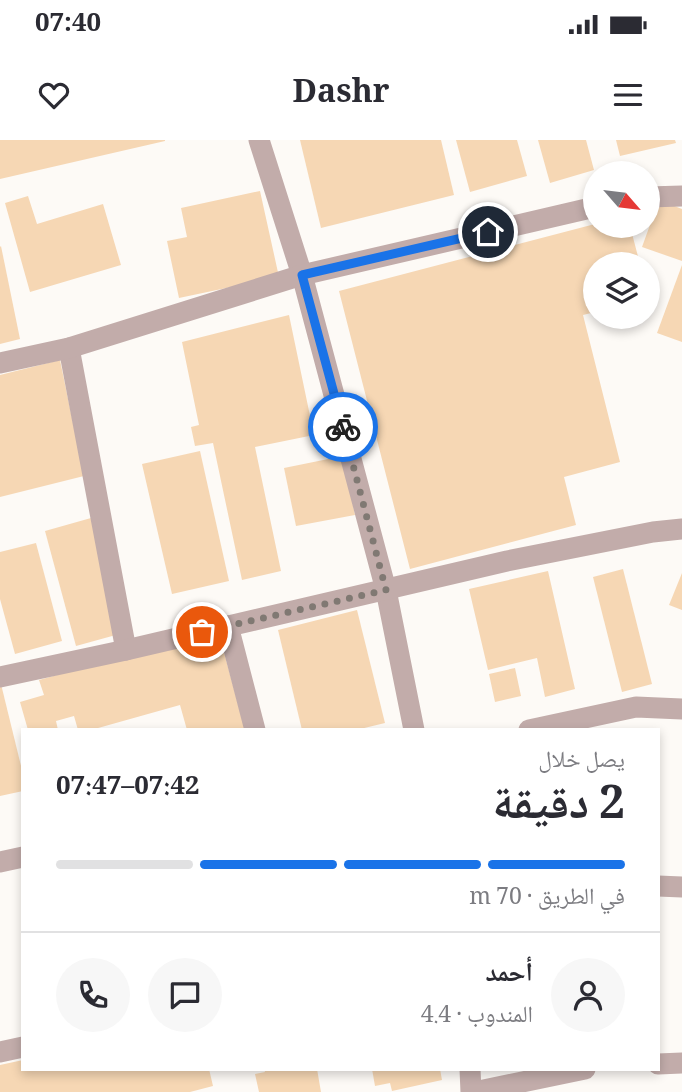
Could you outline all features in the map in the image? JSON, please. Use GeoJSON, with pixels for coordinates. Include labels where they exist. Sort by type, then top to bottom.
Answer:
{"type":"FeatureCollection","features":[{"type":"Feature","properties":{"kind":"street"},"geometry":{"type":"LineString","coordinates":[[259,140],[302,275],[386,590],[414,728]]}},
{"type":"Feature","properties":{"kind":"street"},"geometry":{"type":"LineString","coordinates":[[660,197],[682,196]]}},
{"type":"Feature","properties":{"kind":"street"},"geometry":{"type":"LineString","coordinates":[[0,363],[69,348],[302,275],[583,211]]}},
{"type":"Feature","properties":{"kind":"street"},"geometry":{"type":"LineString","coordinates":[[69,348],[126,650]]}},
{"type":"Feature","properties":{"kind":"street"},"geometry":{"type":"LineString","coordinates":[[0,677],[507,561],[653,532],[682,529]]}},
{"type":"Feature","properties":{"kind":"street"},"geometry":{"type":"LineString","coordinates":[[228,626],[254,728]]}},
{"type":"Feature","properties":{"kind":"street"},"geometry":{"type":"LineString","coordinates":[[538,728],[635,706],[682,709]]}},
{"type":"Feature","properties":{"kind":"street"},"geometry":{"type":"LineString","coordinates":[[0,863],[21,858]]}},
{"type":"Feature","properties":{"kind":"street"},"geometry":{"type":"LineString","coordinates":[[660,886],[682,887]]}},
{"type":"Feature","properties":{"kind":"street"},"geometry":{"type":"LineString","coordinates":[[0,1052],[21,1047]]}},
{"type":"Feature","properties":{"kind":"street"},"geometry":{"type":"LineString","coordinates":[[660,1063],[682,1063]]}},
{"type":"Feature","properties":{"kind":"street"},"geometry":{"type":"LineString","coordinates":[[470,1071],[472,1092],[575,1071]]}},
{"type":"Feature","properties":{"kind":"building"},"geometry":{"type":"Polygon","coordinates":[[[0,140],[165,140],[165,141],[0,179],[0,140]]]}},
{"type":"Feature","properties":{"kind":"building"},"geometry":{"type":"Polygon","coordinates":[[[300,140],[441,140],[454,195],[321,228],[300,140]]]}},
{"type":"Feature","properties":{"kind":"building"},"geometry":{"type":"Polygon","coordinates":[[[456,140],[517,140],[527,176],[470,192],[456,140]]]}},
{"type":"Feature","properties":{"kind":"building"},"geometry":{"type":"Polygon","coordinates":[[[538,140],[586,140],[592,161],[583,161],[583,173],[550,183],[538,140]]]}},
{"type":"Feature","properties":{"kind":"building"},"geometry":{"type":"Polygon","coordinates":[[[616,140],[675,140],[676,143],[620,156],[616,140]]]}},
{"type":"Feature","properties":{"kind":"building"},"geometry":{"type":"Polygon","coordinates":[[[260,191],[279,277],[179,298],[167,241],[187,237],[181,208],[260,191]]]}},
{"type":"Feature","properties":{"kind":"building"},"geometry":{"type":"Polygon","coordinates":[[[28,196],[37,224],[103,204],[121,265],[30,292],[5,203],[28,196]]]}},
{"type":"Feature","properties":{"kind":"building"},"geometry":{"type":"Polygon","coordinates":[[[660,200],[682,209],[682,261],[642,247],[645,238],[660,238],[660,200]]]}},
{"type":"Feature","properties":{"kind":"building"},"geometry":{"type":"Polygon","coordinates":[[[583,227],[583,238],[633,238],[637,252],[583,252],[583,329],[587,329],[620,462],[564,477],[576,525],[410,569],[339,291],[583,227]]]}},
{"type":"Feature","properties":{"kind":"building"},"geometry":{"type":"Polygon","coordinates":[[[0,247],[20,339],[0,344],[0,247]]]}},
{"type":"Feature","properties":{"kind":"building"},"geometry":{"type":"Polygon","coordinates":[[[682,265],[682,342],[657,333],[682,265]]]}},
{"type":"Feature","properties":{"kind":"building"},"geometry":{"type":"Polygon","coordinates":[[[289,315],[314,435],[255,447],[281,571],[242,580],[213,443],[195,446],[191,427],[199,425],[182,342],[289,315]]]}},
{"type":"Feature","properties":{"kind":"building"},"geometry":{"type":"Polygon","coordinates":[[[60,360],[84,476],[0,497],[0,375],[60,360]]]}},
{"type":"Feature","properties":{"kind":"building"},"geometry":{"type":"Polygon","coordinates":[[[200,451],[229,581],[172,594],[142,464],[200,451]]]}},
{"type":"Feature","properties":{"kind":"building"},"geometry":{"type":"Polygon","coordinates":[[[343,456],[355,515],[296,526],[284,468],[343,456]]]}},
{"type":"Feature","properties":{"kind":"building"},"geometry":{"type":"Polygon","coordinates":[[[91,518],[123,633],[76,646],[45,531],[91,518]]]}},
{"type":"Feature","properties":{"kind":"building"},"geometry":{"type":"Polygon","coordinates":[[[36,543],[62,641],[15,654],[0,599],[0,552],[36,543]]]}},
{"type":"Feature","properties":{"kind":"building"},"geometry":{"type":"Polygon","coordinates":[[[623,569],[652,684],[622,692],[593,577],[623,569]]]}},
{"type":"Feature","properties":{"kind":"building"},"geometry":{"type":"Polygon","coordinates":[[[548,571],[575,689],[545,697],[537,658],[488,670],[469,589],[548,571]]]}},
{"type":"Feature","properties":{"kind":"building"},"geometry":{"type":"Polygon","coordinates":[[[682,573],[682,610],[669,605],[682,573]]]}},
{"type":"Feature","properties":{"kind":"building"},"geometry":{"type":"Polygon","coordinates":[[[357,610],[385,723],[364,728],[302,728],[278,630],[357,610]]]}},
{"type":"Feature","properties":{"kind":"building"},"geometry":{"type":"Polygon","coordinates":[[[218,630],[244,728],[186,728],[180,705],[98,728],[77,728],[74,716],[56,721],[58,728],[27,728],[20,702],[44,695],[39,680],[218,630]]]}},
{"type":"Feature","properties":{"kind":"building"},"geometry":{"type":"Polygon","coordinates":[[[515,668],[521,696],[495,702],[489,674],[515,668]]]}},
{"type":"Feature","properties":{"kind":"building"},"geometry":{"type":"Polygon","coordinates":[[[0,680],[21,766],[21,791],[0,796],[0,680]]]}},
{"type":"Feature","properties":{"kind":"building"},"geometry":{"type":"Polygon","coordinates":[[[21,1060],[21,1071],[209,1071],[213,1086],[190,1092],[0,1092],[0,1065],[21,1060]]]}},
{"type":"Feature","properties":{"kind":"building"},"geometry":{"type":"Polygon","coordinates":[[[317,1071],[321,1092],[259,1092],[255,1074],[317,1071]]]}},
{"type":"Feature","properties":{"kind":"building"},"geometry":{"type":"Polygon","coordinates":[[[372,1071],[440,1071],[442,1080],[392,1091],[390,1083],[375,1086],[372,1071]]]}},
{"type":"Feature","properties":{"kind":"way so far"},"geometry":{"type":"LineString","coordinates":[[202,632],[386,590],[343,427]]}},
{"type":"Feature","properties":{"kind":"route"},"geometry":{"type":"LineString","coordinates":[[343,427],[302,275],[488,232]]}}]}
